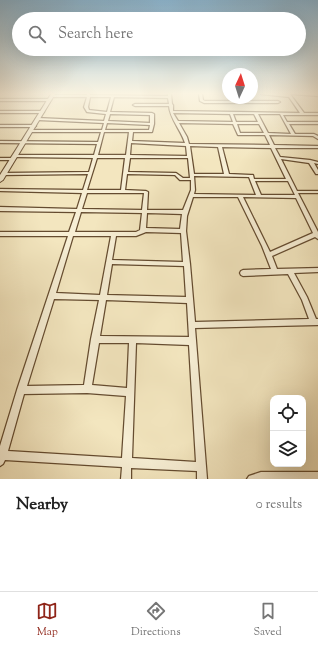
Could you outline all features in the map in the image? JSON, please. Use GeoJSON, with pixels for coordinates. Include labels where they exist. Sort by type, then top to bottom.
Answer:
{"type":"FeatureCollection","features":[{"type":"Feature","properties":{"kind":"street"},"geometry":{"type":"LineString","coordinates":[[0,180],[40,116]]}},
{"type":"Feature","properties":{"kind":"street"},"geometry":{"type":"LineString","coordinates":[[107,116],[96,156],[50,296],[1,458],[201,467]]}},
{"type":"Feature","properties":{"kind":"street"},"geometry":{"type":"LineString","coordinates":[[30,131],[150,132],[152,116]]}},
{"type":"Feature","properties":{"kind":"street"},"geometry":{"type":"LineString","coordinates":[[175,116],[187,145],[194,186],[185,212],[183,231],[190,300],[202,479]]}},
{"type":"Feature","properties":{"kind":"street"},"geometry":{"type":"LineString","coordinates":[[232,116],[239,134],[314,135],[318,138]]}},
{"type":"Feature","properties":{"kind":"street"},"geometry":{"type":"LineString","coordinates":[[257,116],[317,236],[269,255]]}},
{"type":"Feature","properties":{"kind":"street"},"geometry":{"type":"LineString","coordinates":[[282,116],[294,134]]}},
{"type":"Feature","properties":{"kind":"street"},"geometry":{"type":"LineString","coordinates":[[38,119],[152,124]]}},
{"type":"Feature","properties":{"kind":"street"},"geometry":{"type":"LineString","coordinates":[[178,122],[260,123]]}},
{"type":"Feature","properties":{"kind":"street"},"geometry":{"type":"LineString","coordinates":[[286,123],[318,123]]}},
{"type":"Feature","properties":{"kind":"street"},"geometry":{"type":"LineString","coordinates":[[0,126],[34,126]]}},
{"type":"Feature","properties":{"kind":"street"},"geometry":{"type":"LineString","coordinates":[[124,191],[131,132]]}},
{"type":"Feature","properties":{"kind":"street"},"geometry":{"type":"LineString","coordinates":[[0,142],[100,143]]}},
{"type":"Feature","properties":{"kind":"street"},"geometry":{"type":"LineString","coordinates":[[130,142],[220,146],[318,147]]}},
{"type":"Feature","properties":{"kind":"street"},"geometry":{"type":"LineString","coordinates":[[220,146],[227,176]]}},
{"type":"Feature","properties":{"kind":"street"},"geometry":{"type":"LineString","coordinates":[[0,159],[14,157],[96,156],[190,157]]}},
{"type":"Feature","properties":{"kind":"street"},"geometry":{"type":"LineString","coordinates":[[278,158],[318,163]]}},
{"type":"Feature","properties":{"kind":"street"},"geometry":{"type":"LineString","coordinates":[[310,161],[318,173]]}},
{"type":"Feature","properties":{"kind":"street"},"geometry":{"type":"LineString","coordinates":[[4,174],[90,174]]}},
{"type":"Feature","properties":{"kind":"street"},"geometry":{"type":"LineString","coordinates":[[126,174],[176,174],[179,175],[181,179],[193,177],[251,176],[254,180],[259,196]]}},
{"type":"Feature","properties":{"kind":"street"},"geometry":{"type":"LineString","coordinates":[[254,180],[290,180]]}},
{"type":"Feature","properties":{"kind":"street"},"geometry":{"type":"LineString","coordinates":[[0,190],[147,192],[143,231]]}},
{"type":"Feature","properties":{"kind":"street"},"geometry":{"type":"LineString","coordinates":[[191,195],[259,196],[297,195],[318,192]]}},
{"type":"Feature","properties":{"kind":"street"},"geometry":{"type":"LineString","coordinates":[[240,196],[276,272]]}},
{"type":"Feature","properties":{"kind":"street"},"geometry":{"type":"LineString","coordinates":[[0,209],[185,212]]}},
{"type":"Feature","properties":{"kind":"street"},"geometry":{"type":"LineString","coordinates":[[0,234],[138,234],[143,231],[183,231]]}},
{"type":"Feature","properties":{"kind":"street"},"geometry":{"type":"LineString","coordinates":[[87,389],[114,234]]}},
{"type":"Feature","properties":{"kind":"street"},"geometry":{"type":"LineString","coordinates":[[109,262],[187,264]]}},
{"type":"Feature","properties":{"kind":"street"},"geometry":{"type":"LineString","coordinates":[[243,273],[318,270]]}},
{"type":"Feature","properties":{"kind":"street"},"geometry":{"type":"LineString","coordinates":[[191,325],[316,322],[290,271]]}},
{"type":"Feature","properties":{"kind":"street"},"geometry":{"type":"LineString","coordinates":[[50,296],[190,300]]}},
{"type":"Feature","properties":{"kind":"street"},"geometry":{"type":"LineString","coordinates":[[95,339],[192,341]]}},
{"type":"Feature","properties":{"kind":"street"},"geometry":{"type":"LineString","coordinates":[[126,479],[129,392],[133,340]]}},
{"type":"Feature","properties":{"kind":"street"},"geometry":{"type":"LineString","coordinates":[[22,390],[87,389],[129,392]]}},
{"type":"Feature","properties":{"kind":"street"},"geometry":{"type":"LineString","coordinates":[[252,479],[261,477],[312,478]]}}]}
